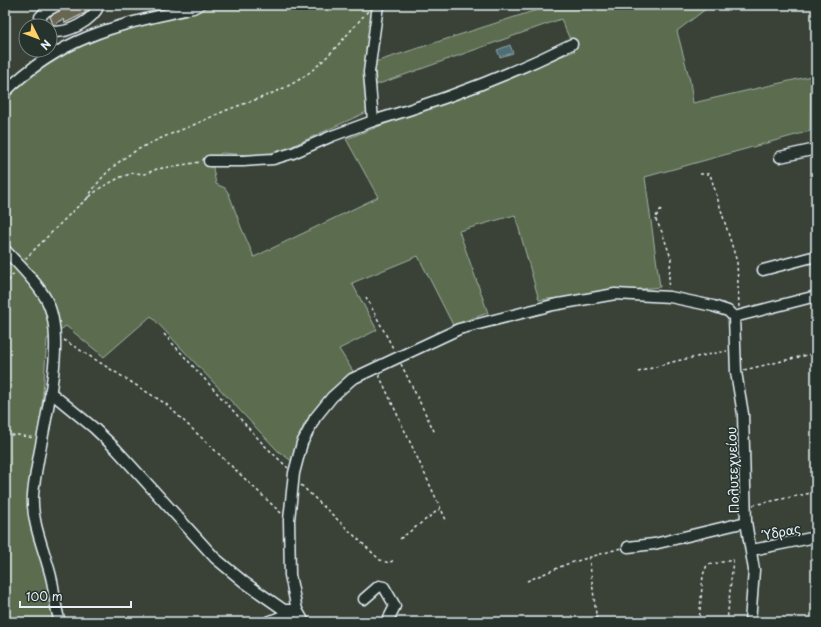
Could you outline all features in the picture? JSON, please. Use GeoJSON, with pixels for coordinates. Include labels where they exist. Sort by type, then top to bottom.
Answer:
{"type":"FeatureCollection","features":[{"type":"Feature","properties":{"kind":"street"},"geometry":{"type":"LineString","coordinates":[[40,18],[46,11],[58,5]]}},
{"type":"Feature","properties":{"kind":"street"},"geometry":{"type":"LineString","coordinates":[[58,33],[77,26],[95,13],[99,5]]}},
{"type":"Feature","properties":{"kind":"street"},"geometry":{"type":"LineString","coordinates":[[5,92],[48,57],[87,36],[106,29],[193,8],[199,5]]}},
{"type":"Feature","properties":{"kind":"street"},"geometry":{"type":"LineString","coordinates":[[373,122],[369,72],[378,5]]}},
{"type":"Feature","properties":{"kind":"street"},"geometry":{"type":"LineString","coordinates":[[208,161],[273,159],[293,153],[332,136],[443,99],[506,75],[572,44]]}},
{"type":"Feature","properties":{"kind":"street"},"geometry":{"type":"LineString","coordinates":[[780,157],[816,149]]}},
{"type":"Feature","properties":{"kind":"street"},"geometry":{"type":"LineString","coordinates":[[5,250],[19,264],[46,299],[53,317],[55,335],[50,392],[36,468],[33,496],[34,511],[52,581],[55,608],[60,622]]}},
{"type":"Feature","properties":{"kind":"street"},"geometry":{"type":"LineString","coordinates":[[763,270],[816,256]]}},
{"type":"Feature","properties":{"kind":"street"},"geometry":{"type":"LineString","coordinates":[[304,622],[297,610],[290,575],[289,520],[294,475],[302,443],[315,418],[332,398],[352,379],[375,367],[459,330],[518,314],[615,294],[653,294],[670,296],[713,306],[728,311],[738,317],[816,296]]}},
{"type":"Feature","properties":{"kind":"street","name":"Πολυτεχνείου"},"geometry":{"type":"LineString","coordinates":[[738,317],[735,350],[736,372],[743,414],[746,522],[752,550],[754,570],[750,622]]}},
{"type":"Feature","properties":{"kind":"street"},"geometry":{"type":"LineString","coordinates":[[50,392],[94,428],[116,450],[215,558],[244,582],[284,610],[297,610]]}},
{"type":"Feature","properties":{"kind":"street"},"geometry":{"type":"LineString","coordinates":[[628,547],[654,544],[746,522]]}},
{"type":"Feature","properties":{"kind":"street","name":"Ύδρας"},"geometry":{"type":"LineString","coordinates":[[752,550],[816,537]]}},
{"type":"Feature","properties":{"kind":"street"},"geometry":{"type":"LineString","coordinates":[[364,599],[379,586],[384,588],[395,606],[387,622]]}},
{"type":"Feature","properties":{"kind":"street"},"geometry":{"type":"LineString","coordinates":[[268,622],[297,610]]}},
{"type":"Feature","properties":{"kind":"path"},"geometry":{"type":"LineString","coordinates":[[87,199],[97,182],[140,147],[226,110],[268,96],[297,81],[319,65],[368,10]]}},
{"type":"Feature","properties":{"kind":"path"},"geometry":{"type":"LineString","coordinates":[[5,286],[19,264],[100,188],[121,177],[133,173],[145,174],[157,169],[208,161]]}},
{"type":"Feature","properties":{"kind":"path"},"geometry":{"type":"LineString","coordinates":[[700,174],[710,174],[737,262],[739,304],[738,317]]}},
{"type":"Feature","properties":{"kind":"path"},"geometry":{"type":"LineString","coordinates":[[660,209],[655,218],[662,232],[671,258],[668,286],[670,296]]}},
{"type":"Feature","properties":{"kind":"path"},"geometry":{"type":"LineString","coordinates":[[164,334],[276,458],[359,542],[380,560],[389,563],[394,560]]}},
{"type":"Feature","properties":{"kind":"path"},"geometry":{"type":"LineString","coordinates":[[55,335],[166,404],[251,486],[289,520]]}},
{"type":"Feature","properties":{"kind":"path"},"geometry":{"type":"LineString","coordinates":[[638,372],[676,361],[735,350]]}},
{"type":"Feature","properties":{"kind":"path"},"geometry":{"type":"LineString","coordinates":[[736,372],[816,353]]}},
{"type":"Feature","properties":{"kind":"path"},"geometry":{"type":"LineString","coordinates":[[375,367],[442,508],[447,522]]}},
{"type":"Feature","properties":{"kind":"path"},"geometry":{"type":"LineString","coordinates":[[5,435],[18,434],[42,440]]}},
{"type":"Feature","properties":{"kind":"path"},"geometry":{"type":"LineString","coordinates":[[746,506],[816,492]]}},
{"type":"Feature","properties":{"kind":"path"},"geometry":{"type":"LineString","coordinates":[[400,539],[442,508]]}},
{"type":"Feature","properties":{"kind":"path"},"geometry":{"type":"LineString","coordinates":[[527,581],[546,572],[589,557],[610,550],[628,547]]}},
{"type":"Feature","properties":{"kind":"path"},"geometry":{"type":"LineString","coordinates":[[589,557],[597,622]]}},
{"type":"Feature","properties":{"kind":"path"},"geometry":{"type":"LineString","coordinates":[[699,622],[703,575],[707,565],[733,560],[727,622]]}},
{"type":"Feature","properties":{"kind":"green space"},"geometry":{"type":"Polygon","coordinates":[[[206,5],[374,5],[366,55],[365,77],[369,111],[279,152],[261,156],[221,153],[212,163],[216,184],[225,188],[229,194],[254,257],[378,197],[346,139],[575,51],[561,19],[376,85],[375,62],[552,5],[711,5],[677,31],[690,81],[693,103],[811,76],[810,131],[645,177],[660,287],[539,300],[515,215],[459,231],[488,313],[453,325],[418,256],[352,283],[377,330],[339,349],[354,373],[326,399],[304,424],[293,462],[278,451],[151,316],[104,357],[66,326],[47,339],[34,515],[59,622],[5,622],[5,100],[27,80],[49,64],[94,41],[142,25],[196,11],[206,5]]]}},
{"type":"Feature","properties":{"kind":"water"},"geometry":{"type":"Polygon","coordinates":[[[510,45],[513,53],[500,57],[497,50],[510,45]]]}},
{"type":"Feature","properties":{"kind":"building"},"geometry":{"type":"Polygon","coordinates":[[[75,5],[88,5],[90,8],[87,12],[65,23],[64,19],[58,22],[58,18],[51,18],[50,16],[64,8],[65,10],[75,5]]]}}]}
